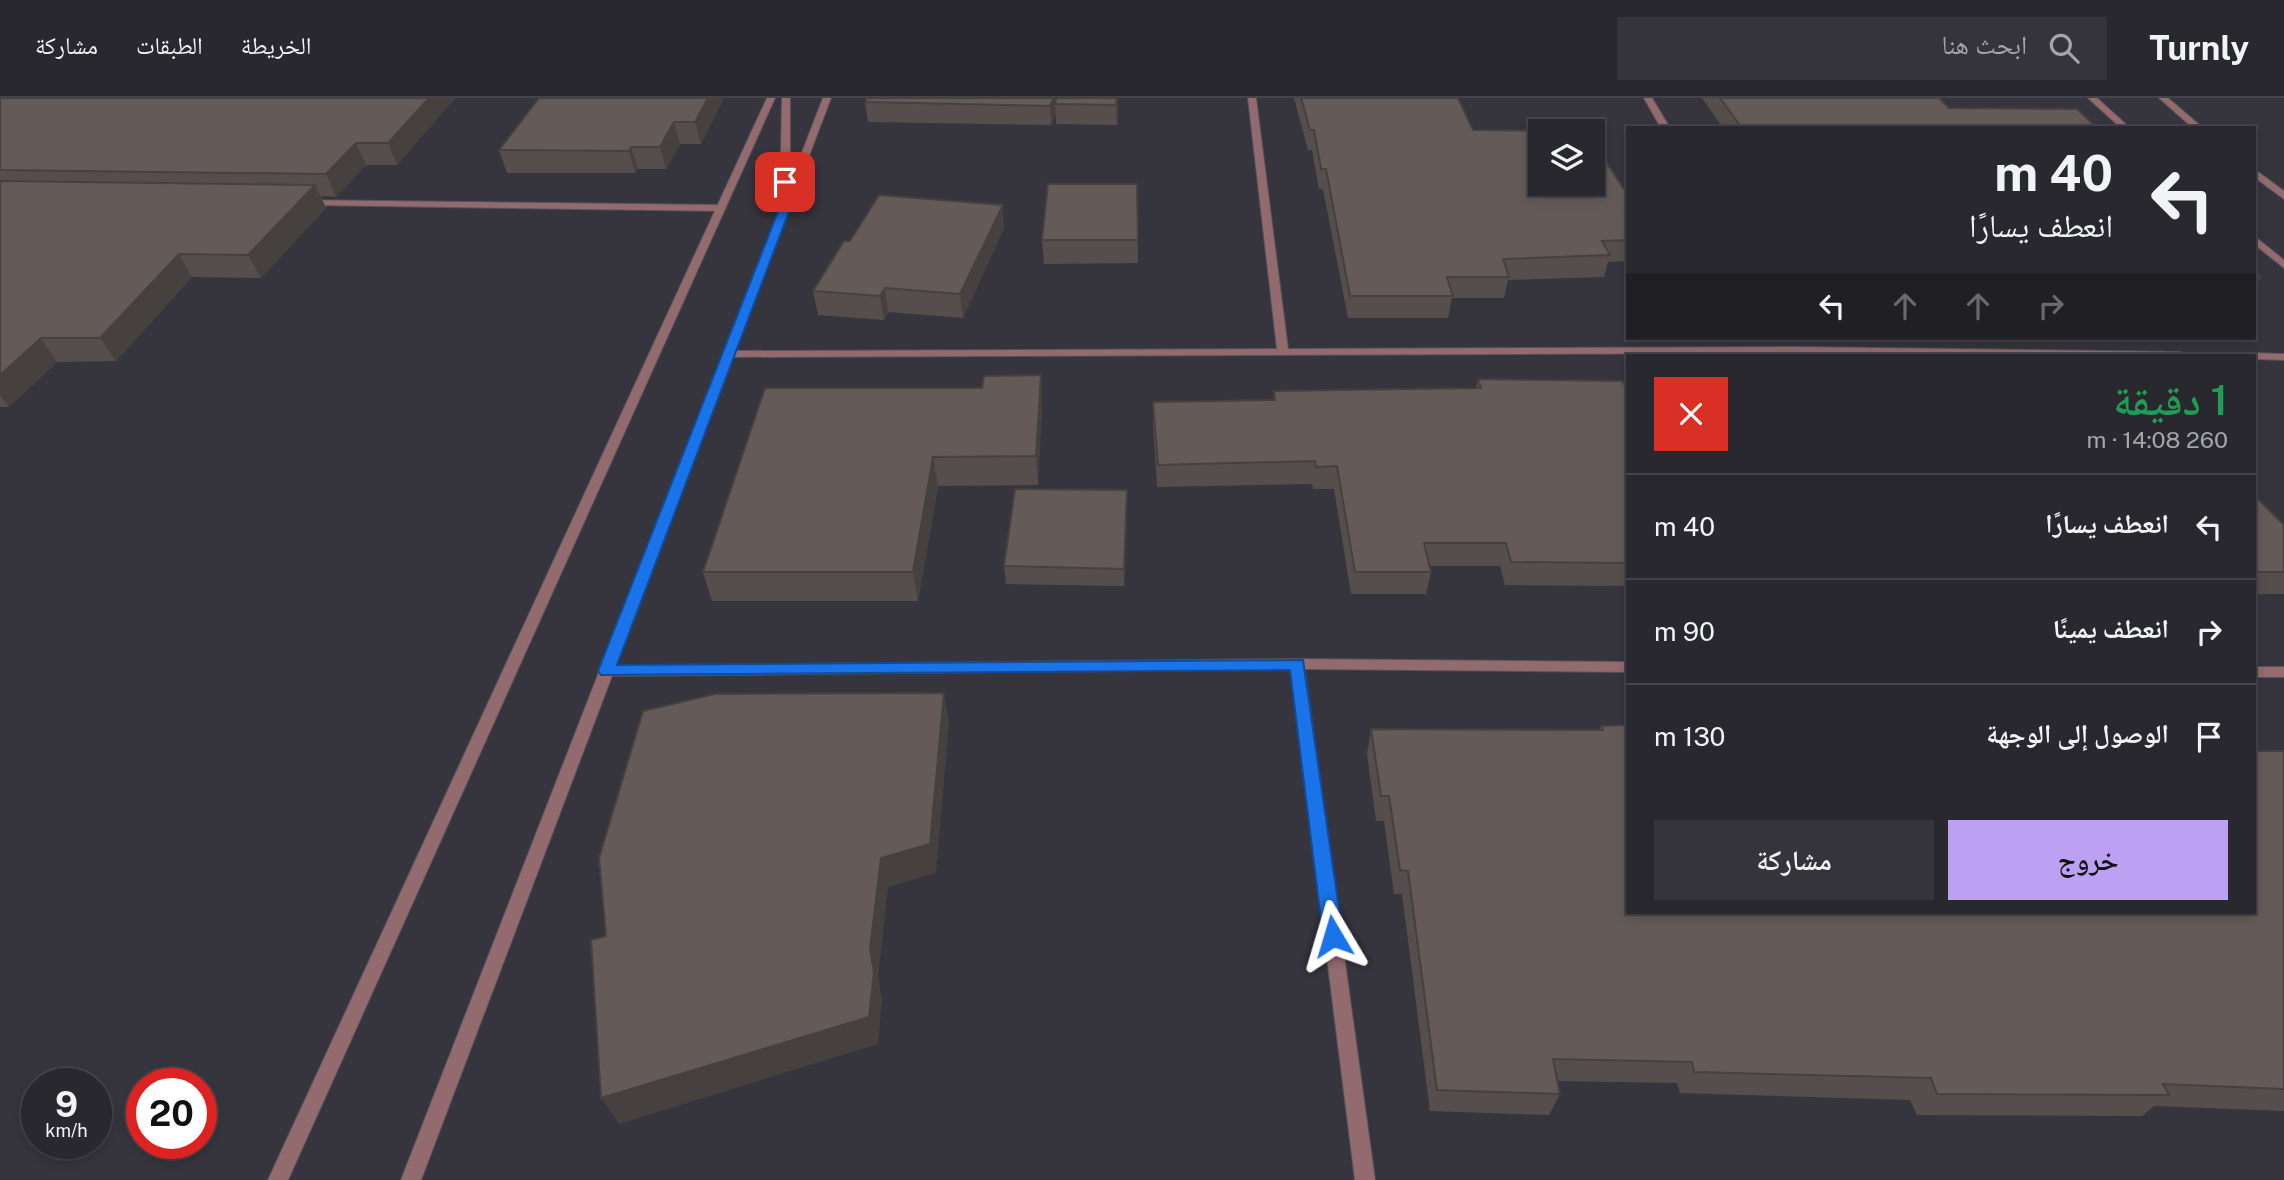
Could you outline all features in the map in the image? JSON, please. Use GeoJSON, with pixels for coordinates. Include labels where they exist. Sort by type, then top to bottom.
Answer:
{"type":"FeatureCollection","features":[{"type":"Feature","properties":{"kind":"street"},"geometry":{"type":"LineString","coordinates":[[278,1180],[771,98]]}},
{"type":"Feature","properties":{"kind":"street"},"geometry":{"type":"LineString","coordinates":[[785,209],[786,98]]}},
{"type":"Feature","properties":{"kind":"street"},"geometry":{"type":"LineString","coordinates":[[411,1180],[827,98]]}},
{"type":"Feature","properties":{"kind":"street"},"geometry":{"type":"LineString","coordinates":[[1252,98],[1283,352]]}},
{"type":"Feature","properties":{"kind":"street"},"geometry":{"type":"LineString","coordinates":[[1648,98],[1665,126]]}},
{"type":"Feature","properties":{"kind":"street"},"geometry":{"type":"LineString","coordinates":[[2092,98],[2124,126]]}},
{"type":"Feature","properties":{"kind":"street"},"geometry":{"type":"LineString","coordinates":[[2163,98],[2197,126]]}},
{"type":"Feature","properties":{"kind":"street"},"geometry":{"type":"LineString","coordinates":[[2256,174],[2284,196]]}},
{"type":"Feature","properties":{"kind":"street"},"geometry":{"type":"LineString","coordinates":[[291,201],[721,208]]}},
{"type":"Feature","properties":{"kind":"street"},"geometry":{"type":"LineString","coordinates":[[2256,241],[2284,265]]}},
{"type":"Feature","properties":{"kind":"street"},"geometry":{"type":"LineString","coordinates":[[1796,340],[1802,350]]}},
{"type":"Feature","properties":{"kind":"street"},"geometry":{"type":"LineString","coordinates":[[729,354],[1802,350],[2104,354]]}},
{"type":"Feature","properties":{"kind":"street"},"geometry":{"type":"LineString","coordinates":[[2256,356],[2284,357]]}},
{"type":"Feature","properties":{"kind":"street"},"geometry":{"type":"LineString","coordinates":[[606,671],[1297,664],[1626,667]]}},
{"type":"Feature","properties":{"kind":"street"},"geometry":{"type":"LineString","coordinates":[[1297,664],[1365,1180]]}},
{"type":"Feature","properties":{"kind":"street"},"geometry":{"type":"LineString","coordinates":[[2256,672],[2284,672]]}},
{"type":"Feature","properties":{"kind":"building"},"geometry":{"type":"Polygon","coordinates":[[[0,98],[429,98],[388,143],[356,143],[326,174],[0,170],[0,98]]]}},
{"type":"Feature","properties":{"kind":"building"},"geometry":{"type":"Polygon","coordinates":[[[539,98],[708,98],[695,122],[674,122],[660,147],[631,147],[629,151],[499,150],[539,98]]]}},
{"type":"Feature","properties":{"kind":"building"},"geometry":{"type":"Polygon","coordinates":[[[867,98],[1054,98],[1050,106],[865,102],[867,98]]]}},
{"type":"Feature","properties":{"kind":"building"},"geometry":{"type":"Polygon","coordinates":[[[1056,98],[1117,98],[1116,105],[1055,104],[1056,98]]]}},
{"type":"Feature","properties":{"kind":"building"},"geometry":{"type":"Polygon","coordinates":[[[1301,98],[1458,98],[1473,130],[1528,130],[1528,196],[1605,196],[1605,160],[1626,192],[1626,240],[1602,241],[1610,255],[1503,259],[1509,277],[1447,277],[1453,296],[1350,296],[1326,169],[1321,169],[1314,130],[1310,130],[1301,98]]]}},
{"type":"Feature","properties":{"kind":"building"},"geometry":{"type":"Polygon","coordinates":[[[1720,98],[1939,98],[1949,108],[2077,109],[2095,126],[1741,126],[1720,98]]]}},
{"type":"Feature","properties":{"kind":"building"},"geometry":{"type":"Polygon","coordinates":[[[0,181],[315,185],[248,255],[179,254],[100,338],[41,338],[0,375],[0,181]]]}},
{"type":"Feature","properties":{"kind":"building"},"geometry":{"type":"Polygon","coordinates":[[[1048,184],[1137,184],[1138,240],[1042,240],[1048,184]]]}},
{"type":"Feature","properties":{"kind":"building"},"geometry":{"type":"Polygon","coordinates":[[[879,195],[1003,205],[960,294],[885,288],[880,296],[813,291],[844,241],[850,241],[879,195]]]}},
{"type":"Feature","properties":{"kind":"building"},"geometry":{"type":"Polygon","coordinates":[[[1041,375],[1036,456],[933,457],[913,572],[703,572],[765,388],[982,388],[984,376],[1041,375]]]}},
{"type":"Feature","properties":{"kind":"building"},"geometry":{"type":"Polygon","coordinates":[[[1478,379],[1623,381],[1626,389],[1626,563],[1511,562],[1506,543],[1424,543],[1431,572],[1355,572],[1337,466],[1316,467],[1315,461],[1158,465],[1153,402],[1275,400],[1274,391],[1481,388],[1478,379]]]}},
{"type":"Feature","properties":{"kind":"building"},"geometry":{"type":"Polygon","coordinates":[[[1015,489],[1127,490],[1124,569],[1004,566],[1015,489]]]}},
{"type":"Feature","properties":{"kind":"building"},"geometry":{"type":"Polygon","coordinates":[[[2256,497],[2284,525],[2284,572],[2256,572],[2256,497]]]}},
{"type":"Feature","properties":{"kind":"building"},"geometry":{"type":"Polygon","coordinates":[[[944,693],[930,844],[881,858],[870,949],[874,972],[869,1017],[601,1098],[591,940],[606,936],[599,858],[643,711],[715,694],[944,693]]]}},
{"type":"Feature","properties":{"kind":"building"},"geometry":{"type":"Polygon","coordinates":[[[1626,725],[1626,914],[2256,914],[2256,751],[2284,751],[2284,1089],[2163,1084],[2169,1095],[1937,1094],[1931,1078],[1694,1072],[1692,1062],[1553,1059],[1560,1094],[1437,1090],[1408,871],[1400,870],[1389,796],[1381,796],[1371,729],[1603,730],[1601,726],[1626,725]]]}},
{"type":"Feature","properties":{"kind":"route"},"geometry":{"type":"LineString","coordinates":[[785,182],[785,209],[606,671],[1297,664],[1333,936]]}}]}
